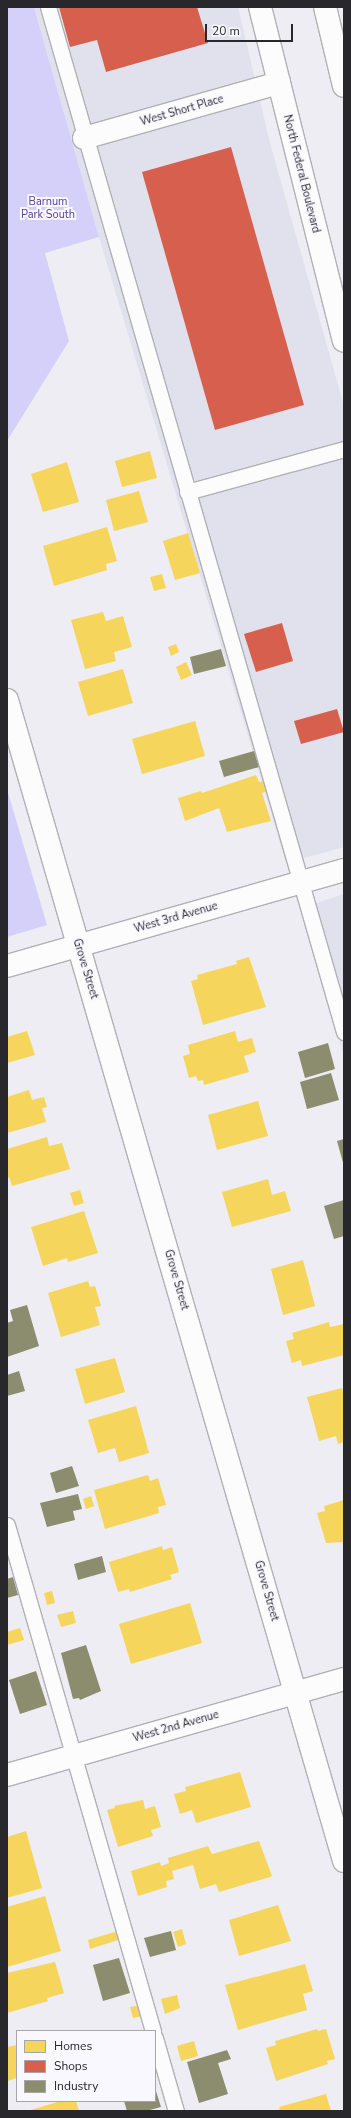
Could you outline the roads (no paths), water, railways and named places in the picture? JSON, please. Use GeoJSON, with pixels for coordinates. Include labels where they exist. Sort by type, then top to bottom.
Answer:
{"type":"FeatureCollection","features":[{"type":"Feature","properties":{"kind":"street","name":"North Federal Boulevard"},"geometry":{"type":"LineString","coordinates":[[260,7],[344,341]]}},
{"type":"Feature","properties":{"kind":"street"},"geometry":{"type":"LineString","coordinates":[[325,7],[344,84]]}},
{"type":"Feature","properties":{"kind":"street","name":"West Short Place"},"geometry":{"type":"LineString","coordinates":[[84,138],[279,83]]}},
{"type":"Feature","properties":{"kind":"street","name":"Grove Street"},"geometry":{"type":"LineString","coordinates":[[7,700],[344,1861]]}},
{"type":"Feature","properties":{"kind":"street","name":"West 3rd Avenue"},"geometry":{"type":"LineString","coordinates":[[7,966],[344,870]]}},
{"type":"Feature","properties":{"kind":"street","name":"West 2nd Avenue"},"geometry":{"type":"LineString","coordinates":[[7,1775],[344,1679]]}},
{"type":"Feature","properties":{"kind":"lane"},"geometry":{"type":"LineString","coordinates":[[48,7],[84,138],[344,1032]]}},
{"type":"Feature","properties":{"kind":"lane"},"geometry":{"type":"LineString","coordinates":[[187,492],[344,449]]}},
{"type":"Feature","properties":{"kind":"lane"},"geometry":{"type":"LineString","coordinates":[[7,1525],[153,2030]]}},
{"type":"Feature","properties":{"kind":"lane"},"geometry":{"type":"LineString","coordinates":[[156,2041],[176,2111]]}},
{"type":"Feature","properties":{"kind":"park label","name":"Barnum Park South"},"geometry":{"type":"Point","coordinates":[48,209]}}]}
